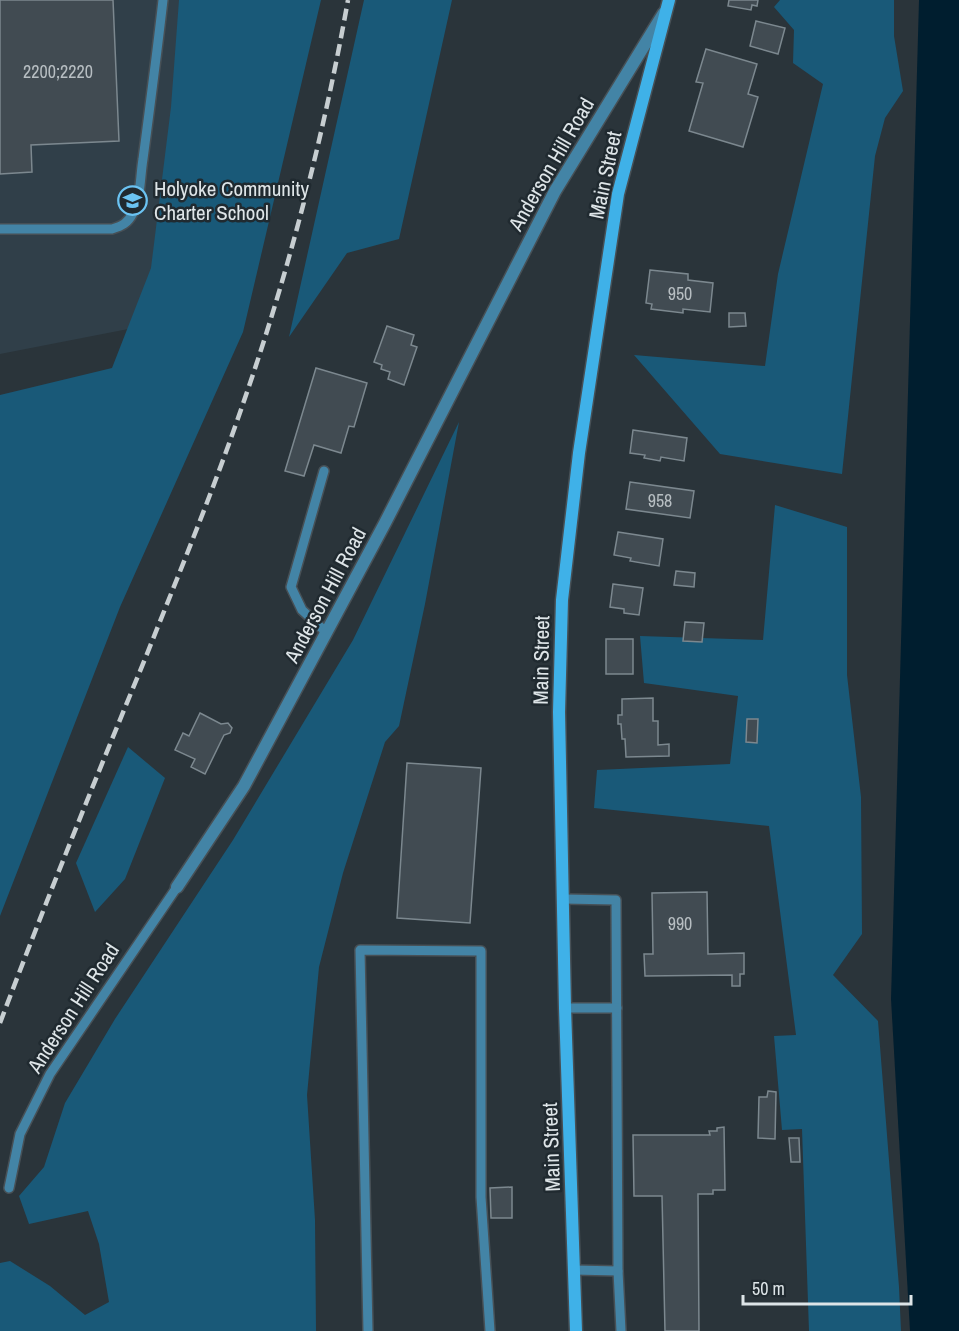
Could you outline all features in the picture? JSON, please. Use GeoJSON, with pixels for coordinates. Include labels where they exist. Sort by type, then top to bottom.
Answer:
{"type":"FeatureCollection","features":[{"type":"Feature","properties":{"kind":"main road","name":"Main Street"},"geometry":{"type":"LineString","coordinates":[[576,1331],[559,712],[562,600],[579,453],[618,194],[667,5]]}},
{"type":"Feature","properties":{"kind":"street","name":"Anderson Hill Road"},"geometry":{"type":"LineString","coordinates":[[177,887],[244,786],[386,523],[555,191],[667,5]]}},
{"type":"Feature","properties":{"kind":"lane"},"geometry":{"type":"LineString","coordinates":[[0,229],[112,229],[122,226],[134,212],[138,198],[155,75],[163,0]]}},
{"type":"Feature","properties":{"kind":"lane"},"geometry":{"type":"LineString","coordinates":[[324,471],[291,587],[302,610],[327,633]]}},
{"type":"Feature","properties":{"kind":"lane","name":"Anderson Hill Road"},"geometry":{"type":"LineString","coordinates":[[9,1188],[20,1134],[50,1074],[177,887]]}},
{"type":"Feature","properties":{"kind":"lane"},"geometry":{"type":"LineString","coordinates":[[564,899],[616,900],[618,1271],[621,1331]]}},
{"type":"Feature","properties":{"kind":"lane"},"geometry":{"type":"LineString","coordinates":[[368,1331],[360,950],[481,951],[481,1197],[490,1331]]}},
{"type":"Feature","properties":{"kind":"lane"},"geometry":{"type":"LineString","coordinates":[[566,1008],[616,1008]]}},
{"type":"Feature","properties":{"kind":"lane"},"geometry":{"type":"LineString","coordinates":[[574,1270],[618,1271]]}},
{"type":"Feature","properties":{"kind":"shaded area","name":"Holyoke Community Charter School"},"geometry":{"type":"Polygon","coordinates":[[[0,0],[312,0],[236,308],[0,354],[0,0]]]}},
{"type":"Feature","properties":{"kind":"shaded area"},"geometry":{"type":"Polygon","coordinates":[[[179,0],[321,0],[243,332],[120,607],[0,916],[0,395],[112,368],[151,268],[171,107],[179,0]]]}},
{"type":"Feature","properties":{"kind":"shaded area"},"geometry":{"type":"Polygon","coordinates":[[[364,0],[452,0],[399,239],[347,253],[289,337],[364,0]]]}},
{"type":"Feature","properties":{"kind":"shaded area"},"geometry":{"type":"Polygon","coordinates":[[[780,0],[894,0],[894,36],[903,91],[885,118],[875,156],[842,474],[720,454],[634,355],[765,366],[778,274],[823,84],[793,63],[794,30],[774,7],[780,0]]]}},
{"type":"Feature","properties":{"kind":"shaded area"},"geometry":{"type":"Polygon","coordinates":[[[919,0],[959,0],[959,1331],[910,1331],[891,999],[919,0]]]}},
{"type":"Feature","properties":{"kind":"shaded area"},"geometry":{"type":"Polygon","coordinates":[[[459,422],[425,604],[399,726],[385,742],[343,873],[319,967],[307,1095],[315,1220],[316,1331],[0,1331],[0,1263],[10,1261],[50,1286],[85,1315],[109,1302],[99,1244],[88,1211],[29,1224],[19,1196],[44,1167],[65,1103],[115,1019],[233,840],[353,640],[459,422]]]}},
{"type":"Feature","properties":{"kind":"shaded area"},"geometry":{"type":"Polygon","coordinates":[[[775,505],[847,527],[847,675],[861,797],[862,934],[833,975],[878,1021],[901,1331],[809,1331],[802,1129],[782,1130],[774,1036],[796,1035],[769,826],[594,808],[597,770],[730,764],[738,696],[644,683],[640,636],[763,640],[775,505]]]}},
{"type":"Feature","properties":{"kind":"shaded area"},"geometry":{"type":"Polygon","coordinates":[[[128,747],[165,778],[125,879],[95,912],[76,863],[128,747]]]}},
{"type":"Feature","properties":{"kind":"building"},"geometry":{"type":"Polygon","coordinates":[[[0,0],[113,0],[119,141],[31,145],[32,172],[0,174],[0,0]]]}},
{"type":"Feature","properties":{"kind":"building"},"geometry":{"type":"Polygon","coordinates":[[[729,0],[758,0],[757,6],[752,5],[751,10],[728,6],[729,0]]]}},
{"type":"Feature","properties":{"kind":"building"},"geometry":{"type":"Polygon","coordinates":[[[756,21],[785,28],[778,54],[750,46],[756,21]]]}},
{"type":"Feature","properties":{"kind":"building"},"geometry":{"type":"Polygon","coordinates":[[[706,49],[757,64],[748,94],[758,97],[743,147],[689,131],[703,83],[696,82],[706,49]]]}},
{"type":"Feature","properties":{"kind":"building"},"geometry":{"type":"Polygon","coordinates":[[[650,270],[688,274],[688,280],[713,283],[710,312],[683,309],[683,313],[651,309],[652,304],[646,303],[650,270]]]}},
{"type":"Feature","properties":{"kind":"building"},"geometry":{"type":"Polygon","coordinates":[[[729,313],[745,313],[746,326],[729,327],[729,313]]]}},
{"type":"Feature","properties":{"kind":"building"},"geometry":{"type":"Polygon","coordinates":[[[387,326],[414,335],[411,345],[417,347],[404,385],[388,379],[390,372],[381,369],[382,365],[374,362],[387,326]]]}},
{"type":"Feature","properties":{"kind":"building"},"geometry":{"type":"Polygon","coordinates":[[[316,368],[367,383],[354,427],[349,426],[341,453],[314,445],[304,476],[285,471],[316,368]]]}},
{"type":"Feature","properties":{"kind":"building"},"geometry":{"type":"Polygon","coordinates":[[[633,430],[687,438],[684,461],[661,457],[660,461],[644,458],[645,455],[630,453],[633,430]]]}},
{"type":"Feature","properties":{"kind":"building"},"geometry":{"type":"Polygon","coordinates":[[[630,482],[694,491],[690,518],[626,509],[630,482]]]}},
{"type":"Feature","properties":{"kind":"building"},"geometry":{"type":"Polygon","coordinates":[[[618,532],[663,539],[659,566],[630,561],[631,558],[614,555],[618,532]]]}},
{"type":"Feature","properties":{"kind":"building"},"geometry":{"type":"Polygon","coordinates":[[[676,571],[695,573],[694,587],[674,585],[676,571]]]}},
{"type":"Feature","properties":{"kind":"building"},"geometry":{"type":"Polygon","coordinates":[[[613,584],[643,588],[639,615],[624,613],[624,609],[610,607],[613,584]]]}},
{"type":"Feature","properties":{"kind":"building"},"geometry":{"type":"Polygon","coordinates":[[[685,622],[704,623],[702,642],[683,641],[685,622]]]}},
{"type":"Feature","properties":{"kind":"building"},"geometry":{"type":"Polygon","coordinates":[[[606,639],[633,639],[633,674],[606,674],[606,639]]]}},
{"type":"Feature","properties":{"kind":"building"},"geometry":{"type":"Polygon","coordinates":[[[653,698],[653,721],[658,721],[658,745],[669,744],[669,756],[626,757],[625,739],[622,739],[621,724],[618,724],[618,715],[622,715],[622,699],[653,698]]]}},
{"type":"Feature","properties":{"kind":"building"},"geometry":{"type":"Polygon","coordinates":[[[200,713],[221,724],[228,723],[232,728],[230,733],[224,735],[205,774],[191,767],[195,759],[175,750],[183,733],[189,736],[200,713]]]}},
{"type":"Feature","properties":{"kind":"building"},"geometry":{"type":"Polygon","coordinates":[[[747,719],[758,719],[757,743],[746,742],[747,719]]]}},
{"type":"Feature","properties":{"kind":"building"},"geometry":{"type":"Polygon","coordinates":[[[407,763],[481,768],[470,923],[397,918],[407,763]]]}},
{"type":"Feature","properties":{"kind":"building"},"geometry":{"type":"Polygon","coordinates":[[[707,892],[708,954],[744,953],[744,974],[740,974],[740,986],[732,986],[732,975],[645,976],[644,954],[653,954],[652,893],[707,892]]]}},
{"type":"Feature","properties":{"kind":"building"},"geometry":{"type":"Polygon","coordinates":[[[768,1091],[776,1092],[775,1139],[758,1138],[759,1097],[767,1097],[768,1091]]]}},
{"type":"Feature","properties":{"kind":"building"},"geometry":{"type":"Polygon","coordinates":[[[724,1127],[725,1190],[713,1190],[713,1194],[698,1194],[699,1331],[665,1331],[662,1196],[634,1196],[633,1135],[710,1135],[709,1131],[717,1131],[717,1128],[724,1127]]]}},
{"type":"Feature","properties":{"kind":"building"},"geometry":{"type":"Polygon","coordinates":[[[789,1138],[799,1138],[800,1162],[791,1162],[789,1138]]]}},
{"type":"Feature","properties":{"kind":"building"},"geometry":{"type":"Polygon","coordinates":[[[512,1187],[512,1218],[491,1218],[490,1188],[512,1187]]]}},
{"type":"Feature","properties":{"kind":"railway"},"geometry":{"type":"LineString","coordinates":[[0,1023],[197,527],[246,395],[277,298],[317,150],[348,0]]}},
{"type":"Feature","properties":{"kind":"place","name":"Holyoke Community Charter School"},"geometry":{"type":"Point","coordinates":[133,200]}}]}
